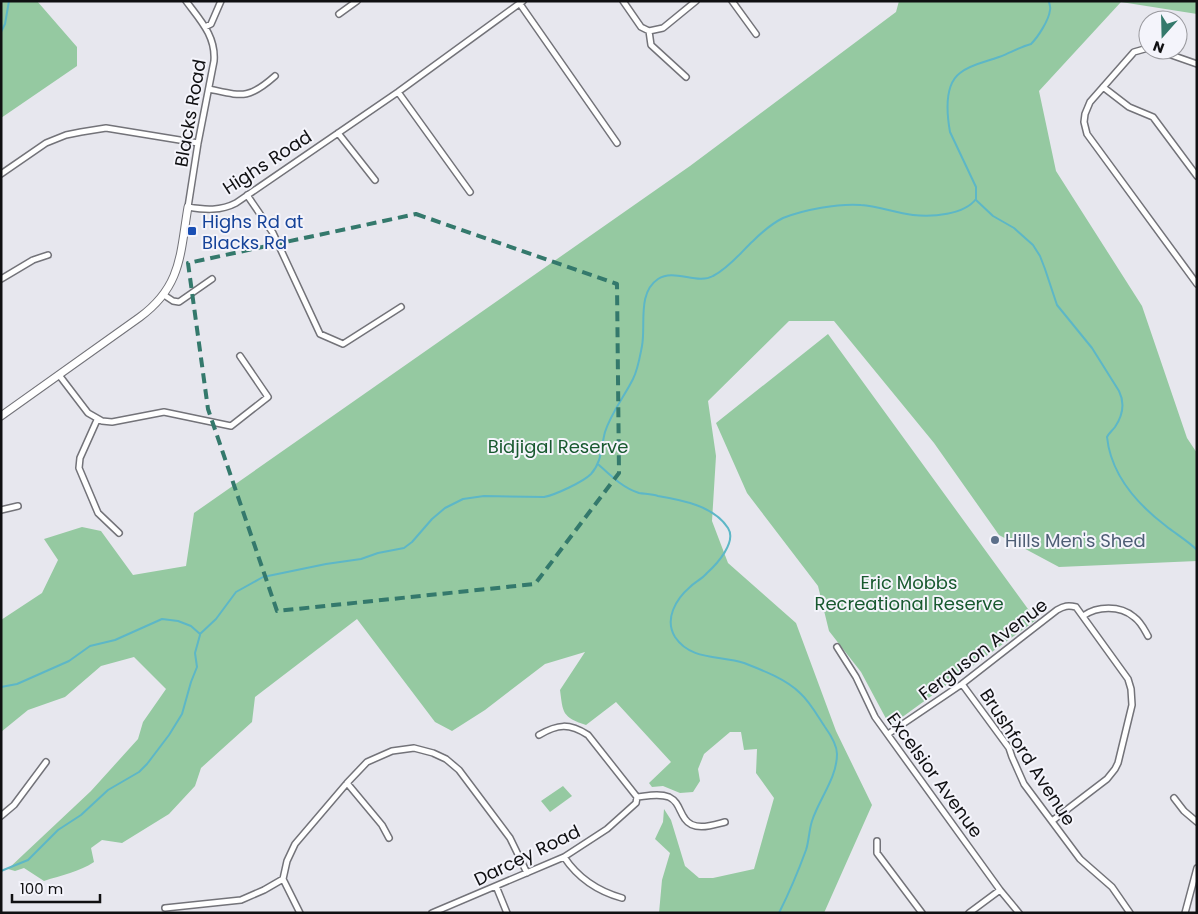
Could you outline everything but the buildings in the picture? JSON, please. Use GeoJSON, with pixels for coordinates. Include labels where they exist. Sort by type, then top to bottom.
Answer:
{"type":"FeatureCollection","features":[{"type":"Feature","properties":{"kind":"street","name":"Blacks Road"},"geometry":{"type":"LineString","coordinates":[[186,1],[204,27],[215,48],[188,207]]}},
{"type":"Feature","properties":{"kind":"street"},"geometry":{"type":"LineString","coordinates":[[204,27],[211,24],[221,1]]}},
{"type":"Feature","properties":{"kind":"street"},"geometry":{"type":"LineString","coordinates":[[340,14],[357,1]]}},
{"type":"Feature","properties":{"kind":"street"},"geometry":{"type":"LineString","coordinates":[[623,1],[641,27],[648,31],[663,28],[696,1]]}},
{"type":"Feature","properties":{"kind":"street"},"geometry":{"type":"LineString","coordinates":[[732,1],[756,34]]}},
{"type":"Feature","properties":{"kind":"street"},"geometry":{"type":"LineString","coordinates":[[522,3],[617,143]]}},
{"type":"Feature","properties":{"kind":"street","name":"Highs Road"},"geometry":{"type":"LineString","coordinates":[[188,207],[222,209],[236,203],[398,92],[522,3]]}},
{"type":"Feature","properties":{"kind":"street"},"geometry":{"type":"LineString","coordinates":[[648,31],[651,44],[686,77]]}},
{"type":"Feature","properties":{"kind":"street"},"geometry":{"type":"LineString","coordinates":[[1138,51],[1134,52],[1090,102],[1084,122],[1087,134],[1197,284]]}},
{"type":"Feature","properties":{"kind":"street"},"geometry":{"type":"LineString","coordinates":[[209,89],[243,95],[250,94],[257,91],[276,76]]}},
{"type":"Feature","properties":{"kind":"street"},"geometry":{"type":"LineString","coordinates":[[1103,87],[1129,107],[1153,117],[1197,176]]}},
{"type":"Feature","properties":{"kind":"street"},"geometry":{"type":"LineString","coordinates":[[398,92],[470,192]]}},
{"type":"Feature","properties":{"kind":"street"},"geometry":{"type":"LineString","coordinates":[[1,174],[46,143],[66,135],[106,128],[198,144]]}},
{"type":"Feature","properties":{"kind":"street"},"geometry":{"type":"LineString","coordinates":[[338,133],[374,180]]}},
{"type":"Feature","properties":{"kind":"street"},"geometry":{"type":"LineString","coordinates":[[247,195],[273,233],[320,334],[343,344],[401,307]]}},
{"type":"Feature","properties":{"kind":"street"},"geometry":{"type":"LineString","coordinates":[[1,416],[148,311],[164,295],[178,266],[188,207]]}},
{"type":"Feature","properties":{"kind":"street"},"geometry":{"type":"LineString","coordinates":[[1,279],[33,260],[48,255]]}},
{"type":"Feature","properties":{"kind":"street"},"geometry":{"type":"LineString","coordinates":[[164,295],[172,301],[179,302],[212,278]]}},
{"type":"Feature","properties":{"kind":"street"},"geometry":{"type":"LineString","coordinates":[[59,375],[83,408],[97,420],[112,422],[164,412],[231,426],[268,397],[240,356]]}},
{"type":"Feature","properties":{"kind":"street"},"geometry":{"type":"LineString","coordinates":[[97,420],[80,458],[79,468],[98,513],[119,533]]}},
{"type":"Feature","properties":{"kind":"street"},"geometry":{"type":"LineString","coordinates":[[1,510],[18,506]]}},
{"type":"Feature","properties":{"kind":"street","name":"Ferguson Avenue"},"geometry":{"type":"LineString","coordinates":[[888,734],[962,684],[1063,606],[1076,607],[1128,679],[1132,705],[1118,763],[1112,775],[1052,821]]}},
{"type":"Feature","properties":{"kind":"street"},"geometry":{"type":"LineString","coordinates":[[1082,616],[1090,611],[1099,609],[1128,612],[1138,621],[1148,636]]}},
{"type":"Feature","properties":{"kind":"street","name":"Excelsior Avenue"},"geometry":{"type":"LineString","coordinates":[[838,647],[856,677],[875,717],[1000,890],[1019,913]]}},
{"type":"Feature","properties":{"kind":"street","name":"Brushford Avenue"},"geometry":{"type":"LineString","coordinates":[[962,684],[1009,748],[1024,784],[1080,859],[1112,887],[1130,913]]}},
{"type":"Feature","properties":{"kind":"street"},"geometry":{"type":"LineString","coordinates":[[539,736],[549,729],[570,726],[588,735],[637,797],[659,795],[669,797],[677,803],[684,818],[690,824],[699,827],[725,822]]}},
{"type":"Feature","properties":{"kind":"street"},"geometry":{"type":"LineString","coordinates":[[300,913],[284,879],[287,861],[295,844],[367,762],[392,750],[414,748],[433,753],[446,759],[459,770],[510,838],[527,873]]}},
{"type":"Feature","properties":{"kind":"street"},"geometry":{"type":"LineString","coordinates":[[1,816],[14,805],[46,762]]}},
{"type":"Feature","properties":{"kind":"street"},"geometry":{"type":"LineString","coordinates":[[347,783],[382,825],[389,838]]}},
{"type":"Feature","properties":{"kind":"street","name":"Darcey Road"},"geometry":{"type":"LineString","coordinates":[[432,913],[564,856],[607,829],[632,808],[636,803],[637,797]]}},
{"type":"Feature","properties":{"kind":"street"},"geometry":{"type":"LineString","coordinates":[[1174,798],[1197,822]]}},
{"type":"Feature","properties":{"kind":"street"},"geometry":{"type":"LineString","coordinates":[[877,841],[877,853],[922,913]]}},
{"type":"Feature","properties":{"kind":"street"},"geometry":{"type":"LineString","coordinates":[[564,856],[573,871],[600,891],[622,898]]}},
{"type":"Feature","properties":{"kind":"street"},"geometry":{"type":"LineString","coordinates":[[1185,913],[1197,868]]}},
{"type":"Feature","properties":{"kind":"street"},"geometry":{"type":"LineString","coordinates":[[166,908],[241,900],[284,879]]}},
{"type":"Feature","properties":{"kind":"street"},"geometry":{"type":"LineString","coordinates":[[496,886],[507,913]]}},
{"type":"Feature","properties":{"kind":"street"},"geometry":{"type":"LineString","coordinates":[[969,913],[1000,890]]}},
{"type":"Feature","properties":{"kind":"highlighted area"},"geometry":{"type":"Polygon","coordinates":[[[416,214],[617,284],[619,473],[535,584],[277,611],[208,409],[188,263],[416,214]]]}},
{"type":"Feature","properties":{"kind":"green space"},"geometry":{"type":"Polygon","coordinates":[[[1,1],[37,1],[77,47],[77,66],[1,118],[1,1]]]}},
{"type":"Feature","properties":{"kind":"green space","name":"Bidjigal Reserve"},"geometry":{"type":"Polygon","coordinates":[[[899,1],[1197,1],[1197,14],[1188,13],[1188,10],[1172,10],[1121,2],[1039,91],[1056,171],[1142,306],[1187,438],[1197,453],[1197,561],[1059,567],[999,535],[934,443],[834,321],[789,321],[708,401],[716,456],[712,521],[728,563],[796,623],[836,731],[872,805],[824,913],[659,913],[662,880],[670,853],[655,839],[663,822],[664,809],[671,820],[685,866],[699,878],[713,878],[754,869],[774,798],[756,773],[757,749],[744,750],[741,732],[730,732],[704,754],[698,769],[700,781],[693,792],[680,793],[663,786],[652,787],[649,783],[671,762],[616,702],[586,725],[572,719],[563,709],[560,690],[585,652],[545,664],[485,710],[452,731],[435,722],[357,619],[255,697],[252,722],[201,768],[195,786],[169,814],[122,843],[102,840],[91,848],[94,862],[70,873],[44,881],[24,868],[15,871],[8,869],[91,791],[138,739],[143,722],[166,689],[134,657],[101,666],[65,697],[28,710],[1,732],[1,620],[42,593],[58,560],[44,539],[82,527],[101,531],[133,575],[186,566],[194,513],[690,166],[896,12],[899,1]]]}},
{"type":"Feature","properties":{"kind":"green space","name":"Eric Mobbs Recreational Reserve"},"geometry":{"type":"Polygon","coordinates":[[[828,334],[1036,620],[890,726],[861,672],[829,631],[818,586],[747,493],[716,423],[828,334]]]}},
{"type":"Feature","properties":{"kind":"green space"},"geometry":{"type":"Polygon","coordinates":[[[563,786],[572,796],[550,812],[541,801],[563,786]]]}},
{"type":"Feature","properties":{"kind":"waterway"},"geometry":{"type":"LineString","coordinates":[[1,32],[5,24],[9,1]]}},
{"type":"Feature","properties":{"kind":"waterway"},"geometry":{"type":"LineString","coordinates":[[1,687],[17,684],[69,661],[90,646],[115,640],[162,619],[178,621],[191,626],[200,634],[216,619],[236,592],[263,577],[361,559],[378,553],[404,548],[445,508],[463,499],[484,496],[544,497],[582,481],[595,469],[601,454],[605,432],[636,371],[642,346],[645,301],[651,285],[664,276],[671,275],[700,279],[713,276],[730,264],[771,225],[783,218],[801,212],[832,206],[861,205],[900,213],[929,216],[947,214],[964,209],[976,199],[976,187],[950,132],[948,101],[951,85],[955,78],[969,67],[1031,44],[1048,19],[1049,1]]}},
{"type":"Feature","properties":{"kind":"waterway"},"geometry":{"type":"LineString","coordinates":[[976,200],[993,216],[1014,228],[1033,245],[1040,256],[1057,305],[1092,348],[1119,391],[1122,400],[1120,418],[1107,437],[1109,451],[1114,464],[1127,488],[1155,517],[1197,550]]}},
{"type":"Feature","properties":{"kind":"waterway"},"geometry":{"type":"LineString","coordinates":[[599,465],[633,491],[697,505],[715,514],[722,520],[730,534],[728,546],[716,564],[692,585],[676,603],[671,616],[672,630],[675,637],[682,645],[698,654],[744,663],[788,683],[807,700],[835,743],[837,754],[834,772],[815,813],[806,850],[779,913]]}},
{"type":"Feature","properties":{"kind":"waterway"},"geometry":{"type":"LineString","coordinates":[[1,871],[28,860],[58,830],[81,815],[108,790],[139,772],[147,764],[182,714],[197,667],[195,653],[200,635]]}},
{"type":"Feature","properties":{"kind":"place","name":"Highs Rd at Blacks Rd"},"geometry":{"type":"Point","coordinates":[192,231]}},
{"type":"Feature","properties":{"kind":"place","name":"Hills Men's Shed"},"geometry":{"type":"Point","coordinates":[995,540]}}]}
